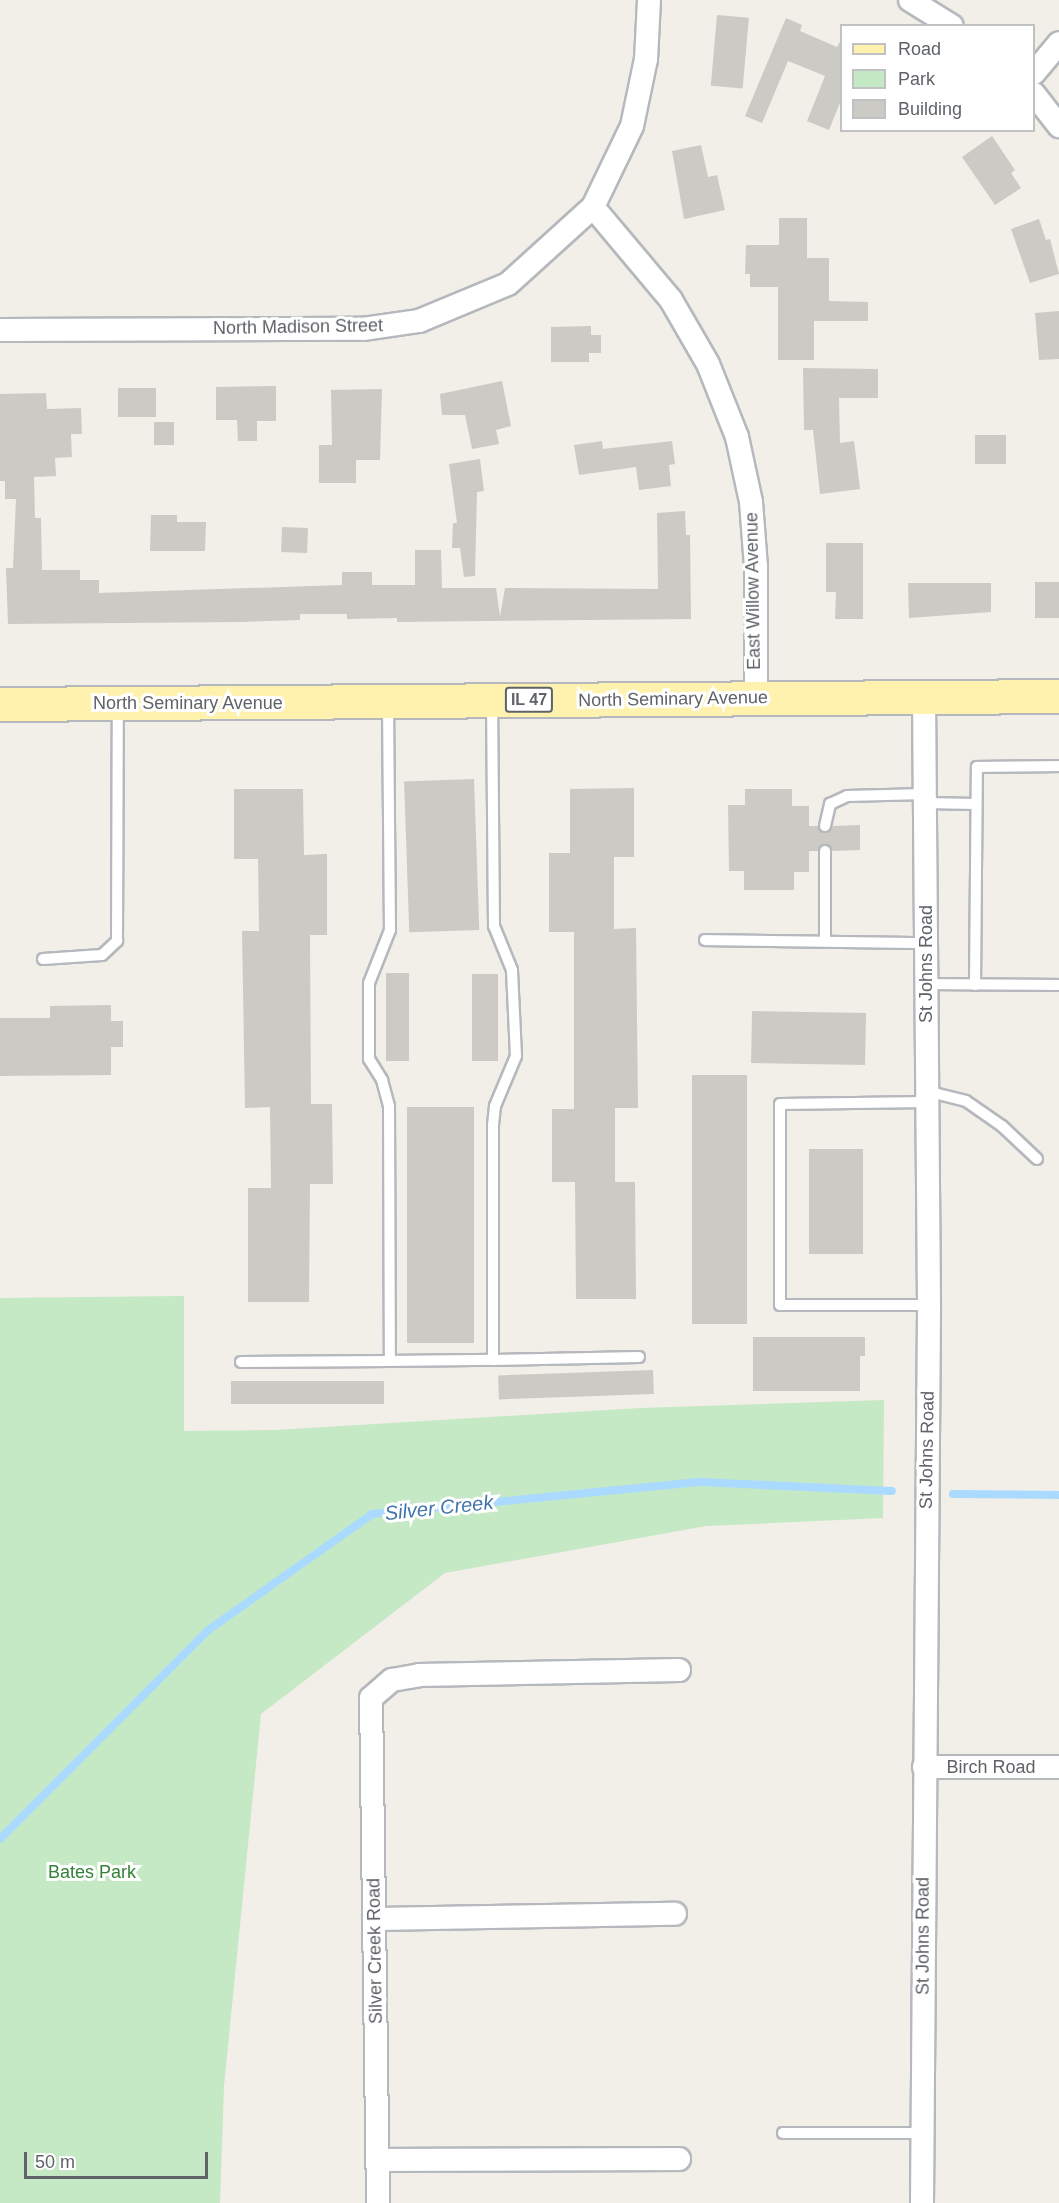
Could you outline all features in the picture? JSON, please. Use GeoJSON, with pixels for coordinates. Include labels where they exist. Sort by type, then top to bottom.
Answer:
{"type":"FeatureCollection","features":[{"type":"Feature","properties":{"kind":"main road","name":"North Seminary Avenue"},"geometry":{"type":"LineString","coordinates":[[0,704],[1059,696]]}},
{"type":"Feature","properties":{"kind":"street"},"geometry":{"type":"LineString","coordinates":[[593,207],[632,126],[646,59],[649,0]]}},
{"type":"Feature","properties":{"kind":"street"},"geometry":{"type":"LineString","coordinates":[[910,0],[949,24]]}},
{"type":"Feature","properties":{"kind":"street"},"geometry":{"type":"LineString","coordinates":[[1035,72],[1059,43]]}},
{"type":"Feature","properties":{"kind":"street"},"geometry":{"type":"LineString","coordinates":[[1035,95],[1059,126]]}},
{"type":"Feature","properties":{"kind":"street","name":"North Madison Street"},"geometry":{"type":"LineString","coordinates":[[0,330],[363,329],[419,321],[508,284],[593,207]]}},
{"type":"Feature","properties":{"kind":"street","name":"East Willow Avenue"},"geometry":{"type":"LineString","coordinates":[[593,207],[671,300],[708,364],[737,437],[751,502],[756,567],[756,698]]}},
{"type":"Feature","properties":{"kind":"street","name":"St Johns Road"},"geometry":{"type":"LineString","coordinates":[[922,2203],[929,1305],[924,697]]}},
{"type":"Feature","properties":{"kind":"street","name":"Silver Creek Road"},"geometry":{"type":"LineString","coordinates":[[378,2203],[371,1698],[392,1680],[419,1675],[679,1670]]}},
{"type":"Feature","properties":{"kind":"street","name":"Birch Road"},"geometry":{"type":"LineString","coordinates":[[924,1767],[1059,1767]]}},
{"type":"Feature","properties":{"kind":"street"},"geometry":{"type":"LineString","coordinates":[[374,1919],[675,1914]]}},
{"type":"Feature","properties":{"kind":"street"},"geometry":{"type":"LineString","coordinates":[[377,2160],[679,2159]]}},
{"type":"Feature","properties":{"kind":"lane"},"geometry":{"type":"LineString","coordinates":[[492,700],[494,926],[512,970],[516,1056],[495,1106],[493,1125],[493,1360]]}},
{"type":"Feature","properties":{"kind":"lane"},"geometry":{"type":"LineString","coordinates":[[388,701],[390,930],[369,983],[369,1059],[382,1080],[389,1106],[390,1361]]}},
{"type":"Feature","properties":{"kind":"lane"},"geometry":{"type":"LineString","coordinates":[[43,959],[102,955],[117,941],[118,703]]}},
{"type":"Feature","properties":{"kind":"lane"},"geometry":{"type":"LineString","coordinates":[[975,985],[976,767],[1059,766]]}},
{"type":"Feature","properties":{"kind":"lane"},"geometry":{"type":"LineString","coordinates":[[825,826],[830,804],[847,796],[925,799],[976,804]]}},
{"type":"Feature","properties":{"kind":"lane"},"geometry":{"type":"LineString","coordinates":[[825,851],[825,941]]}},
{"type":"Feature","properties":{"kind":"lane"},"geometry":{"type":"LineString","coordinates":[[705,940],[926,943]]}},
{"type":"Feature","properties":{"kind":"lane"},"geometry":{"type":"LineString","coordinates":[[926,984],[1059,985]]}},
{"type":"Feature","properties":{"kind":"lane"},"geometry":{"type":"LineString","coordinates":[[929,1305],[780,1305],[780,1104],[926,1097],[966,1101],[1002,1126],[1037,1159]]}},
{"type":"Feature","properties":{"kind":"lane"},"geometry":{"type":"LineString","coordinates":[[241,1362],[639,1357]]}},
{"type":"Feature","properties":{"kind":"lane"},"geometry":{"type":"LineString","coordinates":[[783,2133],[922,2133]]}},
{"type":"Feature","properties":{"kind":"green space","name":"Bates Park"},"geometry":{"type":"Polygon","coordinates":[[[184,1296],[184,1431],[276,1430],[640,1408],[884,1400],[883,1518],[706,1526],[445,1573],[261,1714],[224,2086],[220,2203],[0,2203],[0,1298],[184,1296]]]}},
{"type":"Feature","properties":{"kind":"building"},"geometry":{"type":"Polygon","coordinates":[[[717,15],[749,18],[743,89],[711,86],[717,15]]]}},
{"type":"Feature","properties":{"kind":"building"},"geometry":{"type":"Polygon","coordinates":[[[786,18],[802,25],[800,31],[837,47],[840,42],[840,103],[829,130],[807,121],[825,76],[788,61],[762,123],[745,116],[786,18]]]}},
{"type":"Feature","properties":{"kind":"building"},"geometry":{"type":"Polygon","coordinates":[[[992,136],[1015,170],[1011,173],[1021,188],[995,205],[962,157],[992,136]]]}},
{"type":"Feature","properties":{"kind":"building"},"geometry":{"type":"Polygon","coordinates":[[[701,145],[708,177],[717,175],[725,210],[684,219],[672,151],[701,145]]]}},
{"type":"Feature","properties":{"kind":"building"},"geometry":{"type":"Polygon","coordinates":[[[779,218],[807,218],[807,258],[829,258],[829,301],[868,302],[868,321],[814,321],[814,360],[778,360],[778,287],[750,287],[750,274],[745,274],[746,245],[779,245],[779,218]]]}},
{"type":"Feature","properties":{"kind":"building"},"geometry":{"type":"Polygon","coordinates":[[[1039,219],[1046,240],[1050,239],[1059,274],[1030,283],[1011,229],[1039,219]]]}},
{"type":"Feature","properties":{"kind":"building"},"geometry":{"type":"Polygon","coordinates":[[[1059,311],[1059,359],[1039,360],[1035,313],[1059,311]]]}},
{"type":"Feature","properties":{"kind":"building"},"geometry":{"type":"Polygon","coordinates":[[[591,326],[591,335],[601,335],[601,353],[589,353],[589,362],[551,362],[551,327],[591,326]]]}},
{"type":"Feature","properties":{"kind":"building"},"geometry":{"type":"Polygon","coordinates":[[[803,368],[878,369],[878,398],[839,398],[840,443],[854,441],[860,489],[820,494],[813,430],[804,430],[803,368]]]}},
{"type":"Feature","properties":{"kind":"building"},"geometry":{"type":"Polygon","coordinates":[[[502,381],[511,426],[496,430],[499,444],[472,449],[465,415],[442,415],[440,394],[502,381]]]}},
{"type":"Feature","properties":{"kind":"building"},"geometry":{"type":"Polygon","coordinates":[[[276,386],[276,421],[257,421],[257,441],[238,441],[237,420],[216,420],[216,387],[276,386]]]}},
{"type":"Feature","properties":{"kind":"building"},"geometry":{"type":"Polygon","coordinates":[[[118,388],[156,388],[156,417],[118,417],[118,388]]]}},
{"type":"Feature","properties":{"kind":"building"},"geometry":{"type":"Polygon","coordinates":[[[382,389],[380,460],[356,460],[356,483],[319,483],[319,445],[332,445],[331,390],[382,389]]]}},
{"type":"Feature","properties":{"kind":"building"},"geometry":{"type":"Polygon","coordinates":[[[46,393],[47,409],[81,408],[82,434],[71,434],[72,457],[55,458],[56,476],[34,477],[35,518],[41,518],[42,570],[80,570],[80,580],[99,580],[99,593],[342,585],[342,572],[372,572],[372,585],[415,585],[415,550],[441,550],[442,588],[496,588],[500,616],[505,588],[658,589],[657,513],[685,511],[686,535],[690,535],[691,619],[397,622],[397,618],[347,619],[347,614],[300,614],[300,620],[8,624],[6,568],[13,568],[16,499],[5,499],[5,481],[0,481],[0,394],[46,393]]]}},
{"type":"Feature","properties":{"kind":"building"},"geometry":{"type":"Polygon","coordinates":[[[154,422],[174,422],[174,445],[154,445],[154,422]]]}},
{"type":"Feature","properties":{"kind":"building"},"geometry":{"type":"Polygon","coordinates":[[[975,435],[1006,435],[1006,464],[975,464],[975,435]]]}},
{"type":"Feature","properties":{"kind":"building"},"geometry":{"type":"Polygon","coordinates":[[[602,441],[603,449],[672,441],[675,464],[669,465],[671,486],[639,490],[636,467],[579,475],[574,445],[602,441]]]}},
{"type":"Feature","properties":{"kind":"building"},"geometry":{"type":"Polygon","coordinates":[[[480,459],[484,491],[477,492],[475,576],[464,577],[460,548],[452,548],[453,523],[457,523],[449,464],[480,459]]]}},
{"type":"Feature","properties":{"kind":"building"},"geometry":{"type":"Polygon","coordinates":[[[151,515],[177,515],[177,522],[206,522],[205,551],[150,551],[151,515]]]}},
{"type":"Feature","properties":{"kind":"building"},"geometry":{"type":"Polygon","coordinates":[[[282,527],[308,528],[307,553],[281,552],[282,527]]]}},
{"type":"Feature","properties":{"kind":"building"},"geometry":{"type":"Polygon","coordinates":[[[826,543],[863,543],[863,619],[835,619],[836,592],[826,592],[826,543]]]}},
{"type":"Feature","properties":{"kind":"building"},"geometry":{"type":"Polygon","coordinates":[[[1035,582],[1059,582],[1059,618],[1035,618],[1035,582]]]}},
{"type":"Feature","properties":{"kind":"building"},"geometry":{"type":"Polygon","coordinates":[[[908,583],[991,583],[991,612],[909,618],[908,583]]]}},
{"type":"Feature","properties":{"kind":"building"},"geometry":{"type":"Polygon","coordinates":[[[474,779],[479,930],[409,932],[404,781],[474,779]]]}},
{"type":"Feature","properties":{"kind":"building"},"geometry":{"type":"Polygon","coordinates":[[[634,788],[634,857],[614,857],[614,929],[636,928],[638,1108],[615,1108],[615,1182],[635,1182],[636,1299],[576,1299],[575,1182],[552,1182],[552,1109],[574,1109],[574,932],[549,932],[549,853],[570,853],[570,789],[634,788]]]}},
{"type":"Feature","properties":{"kind":"building"},"geometry":{"type":"Polygon","coordinates":[[[234,789],[303,789],[304,855],[327,854],[327,935],[310,935],[311,1104],[332,1104],[333,1184],[310,1184],[309,1302],[248,1302],[248,1188],[271,1188],[270,1107],[245,1108],[242,931],[259,931],[258,859],[234,859],[234,789]]]}},
{"type":"Feature","properties":{"kind":"building"},"geometry":{"type":"Polygon","coordinates":[[[745,789],[792,789],[792,806],[809,806],[809,826],[818,826],[823,833],[830,831],[833,826],[860,825],[860,850],[832,851],[829,845],[822,844],[818,851],[809,851],[809,872],[794,872],[794,890],[744,890],[744,871],[729,871],[728,805],[745,805],[745,789]]]}},
{"type":"Feature","properties":{"kind":"building"},"geometry":{"type":"Polygon","coordinates":[[[386,973],[409,973],[409,1061],[386,1061],[386,973]]]}},
{"type":"Feature","properties":{"kind":"building"},"geometry":{"type":"Polygon","coordinates":[[[472,974],[498,974],[498,1061],[472,1061],[472,974]]]}},
{"type":"Feature","properties":{"kind":"building"},"geometry":{"type":"Polygon","coordinates":[[[111,1005],[111,1021],[123,1021],[123,1047],[111,1047],[111,1075],[0,1076],[0,1018],[50,1018],[50,1006],[111,1005]]]}},
{"type":"Feature","properties":{"kind":"building"},"geometry":{"type":"Polygon","coordinates":[[[752,1011],[866,1013],[865,1065],[751,1063],[752,1011]]]}},
{"type":"Feature","properties":{"kind":"building"},"geometry":{"type":"Polygon","coordinates":[[[692,1075],[747,1075],[747,1324],[692,1324],[692,1075]]]}},
{"type":"Feature","properties":{"kind":"building"},"geometry":{"type":"Polygon","coordinates":[[[407,1107],[474,1107],[474,1343],[407,1343],[407,1107]]]}},
{"type":"Feature","properties":{"kind":"building"},"geometry":{"type":"Polygon","coordinates":[[[809,1149],[863,1149],[863,1254],[809,1254],[809,1149]]]}},
{"type":"Feature","properties":{"kind":"building"},"geometry":{"type":"Polygon","coordinates":[[[753,1337],[865,1337],[865,1356],[860,1356],[860,1391],[753,1391],[753,1337]]]}},
{"type":"Feature","properties":{"kind":"building"},"geometry":{"type":"Polygon","coordinates":[[[653,1370],[654,1394],[499,1399],[498,1375],[653,1370]]]}},
{"type":"Feature","properties":{"kind":"building"},"geometry":{"type":"Polygon","coordinates":[[[231,1381],[384,1381],[384,1404],[231,1404],[231,1381]]]}},
{"type":"Feature","properties":{"kind":"waterway","name":"Silver Creek"},"geometry":{"type":"LineString","coordinates":[[0,1839],[207,1631],[372,1514],[701,1482],[892,1491]]}},
{"type":"Feature","properties":{"kind":"waterway","name":"Silver Creek"},"geometry":{"type":"LineString","coordinates":[[953,1494],[1059,1495]]}}]}
